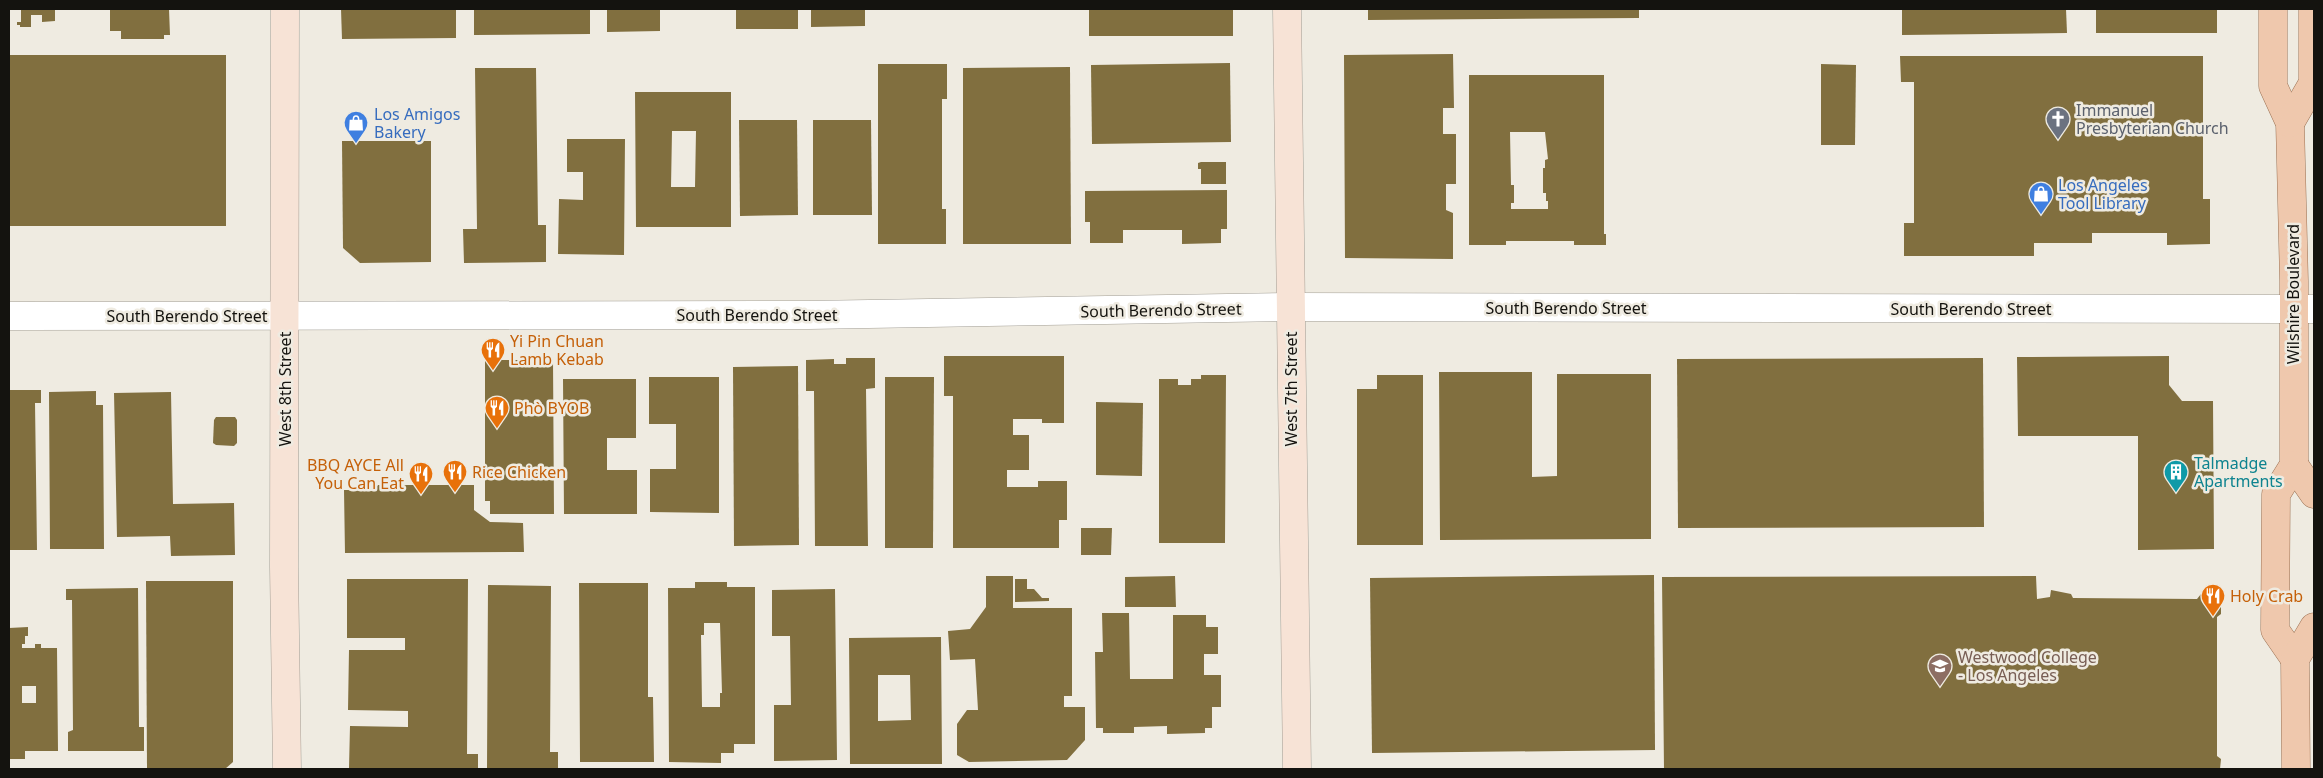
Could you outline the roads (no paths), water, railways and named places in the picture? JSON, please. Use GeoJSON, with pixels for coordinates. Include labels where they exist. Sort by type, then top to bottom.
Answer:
{"type":"FeatureCollection","features":[{"type":"Feature","properties":{"kind":"main road","name":"West 8th Street"},"geometry":{"type":"LineString","coordinates":[[285,9],[284,567],[287,769]]}},
{"type":"Feature","properties":{"kind":"main road","name":"West 7th Street"},"geometry":{"type":"LineString","coordinates":[[1287,9],[1297,769]]}},
{"type":"Feature","properties":{"kind":"main road","name":"Wilshire Boulevard"},"geometry":{"type":"LineString","coordinates":[[2273,9],[2273,86],[2290,123],[2294,281],[2304,309],[2294,464]]}},
{"type":"Feature","properties":{"kind":"main road"},"geometry":{"type":"LineString","coordinates":[[2290,123],[2313,83],[2313,9]]}},
{"type":"Feature","properties":{"kind":"main road"},"geometry":{"type":"LineString","coordinates":[[2296,659],[2275,630],[2276,494],[2294,464],[2314,494]]}},
{"type":"Feature","properties":{"kind":"main road"},"geometry":{"type":"LineString","coordinates":[[2296,769],[2296,659],[2314,627]]}},
{"type":"Feature","properties":{"kind":"street","name":"South Berendo Street"},"geometry":{"type":"LineString","coordinates":[[9,316],[809,315],[1290,307],[2304,309]]}},
{"type":"Feature","properties":{"kind":"place","name":"Immanuel Presbyterian Church"},"geometry":{"type":"Point","coordinates":[2058,140]}},
{"type":"Feature","properties":{"kind":"place","name":"Los Amigos Bakery"},"geometry":{"type":"Point","coordinates":[356,144]}},
{"type":"Feature","properties":{"kind":"place","name":"Los Angeles Tool Library"},"geometry":{"type":"Point","coordinates":[2041,215]}},
{"type":"Feature","properties":{"kind":"place","name":"Yi Pin Chuan Lamb Kebab"},"geometry":{"type":"Point","coordinates":[493,371]}},
{"type":"Feature","properties":{"kind":"place","name":"Phò BYOB"},"geometry":{"type":"Point","coordinates":[497,429]}},
{"type":"Feature","properties":{"kind":"place","name":"Rice Chicken"},"geometry":{"type":"Point","coordinates":[455,493]}},
{"type":"Feature","properties":{"kind":"place","name":"Talmadge Apartments"},"geometry":{"type":"Point","coordinates":[2176,493]}},
{"type":"Feature","properties":{"kind":"place","name":"BBQ AYCE All You Can Eat"},"geometry":{"type":"Point","coordinates":[421,495]}},
{"type":"Feature","properties":{"kind":"place","name":"Holy Crab"},"geometry":{"type":"Point","coordinates":[2213,617]}},
{"type":"Feature","properties":{"kind":"place","name":"Westwood College - Los Angeles"},"geometry":{"type":"Point","coordinates":[1940,687]}}]}
